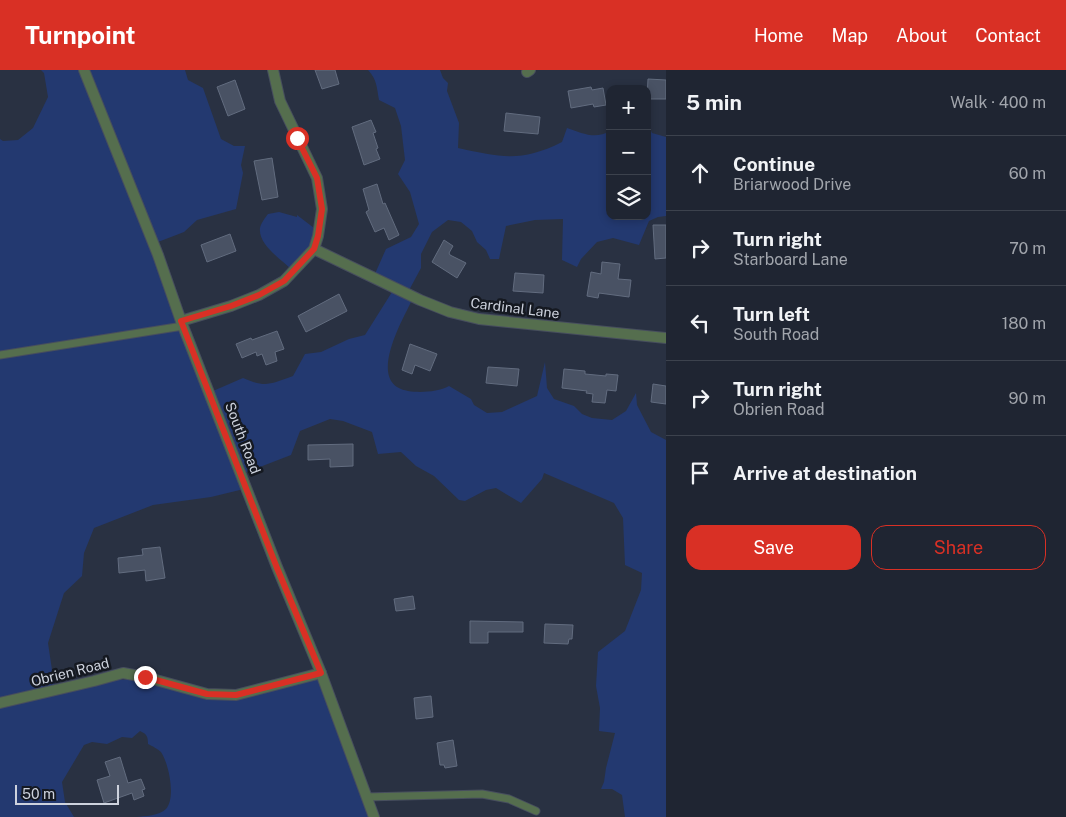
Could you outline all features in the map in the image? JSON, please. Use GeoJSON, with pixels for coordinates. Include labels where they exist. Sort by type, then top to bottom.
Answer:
{"type":"FeatureCollection","features":[{"type":"Feature","properties":{"kind":"street","name":"South Road"},"geometry":{"type":"LineString","coordinates":[[84,70],[158,255],[182,324],[277,568],[321,673],[374,817]]}},
{"type":"Feature","properties":{"kind":"street"},"geometry":{"type":"LineString","coordinates":[[182,324],[259,295],[284,281],[314,249],[322,209],[317,178],[280,101],[273,70]]}},
{"type":"Feature","properties":{"kind":"street","name":"Cardinal Lane"},"geometry":{"type":"LineString","coordinates":[[314,249],[420,300],[450,312],[479,319],[666,338]]}},
{"type":"Feature","properties":{"kind":"street","name":"Obrien Road"},"geometry":{"type":"LineString","coordinates":[[0,703],[123,673],[207,694],[236,695],[321,673]]}},
{"type":"Feature","properties":{"kind":"lane"},"geometry":{"type":"LineString","coordinates":[[0,355],[182,324]]}},
{"type":"Feature","properties":{"kind":"lane"},"geometry":{"type":"LineString","coordinates":[[366,797],[482,794],[509,799],[536,811]]}},
{"type":"Feature","properties":{"kind":"shaded area"},"geometry":{"type":"Polygon","coordinates":[[[41,70],[185,70],[188,80],[203,88],[221,139],[234,146],[245,146],[241,165],[243,173],[236,209],[197,220],[184,232],[158,242],[155,245],[213,391],[243,378],[257,383],[268,384],[293,376],[305,354],[321,352],[349,339],[365,335],[392,292],[392,289],[374,276],[386,249],[411,237],[419,224],[410,192],[398,174],[405,160],[401,126],[395,108],[379,100],[375,81],[368,70],[440,70],[443,78],[448,83],[447,91],[459,123],[458,148],[499,156],[522,156],[547,149],[562,142],[567,128],[583,134],[599,135],[606,133],[606,220],[651,220],[651,131],[652,133],[666,137],[666,216],[649,221],[639,245],[613,238],[597,242],[581,259],[577,267],[562,260],[563,219],[535,220],[506,226],[499,259],[490,259],[486,250],[477,242],[472,231],[461,222],[448,220],[432,232],[421,254],[421,268],[407,294],[411,302],[400,324],[390,352],[388,365],[389,377],[396,386],[408,391],[418,392],[434,391],[449,386],[471,399],[474,405],[487,413],[502,412],[537,396],[545,362],[547,388],[554,399],[574,406],[582,414],[592,418],[612,420],[626,411],[636,393],[637,405],[651,432],[666,440],[666,817],[625,817],[622,795],[612,789],[601,789],[615,733],[599,731],[600,708],[596,686],[598,652],[625,631],[641,590],[642,573],[625,565],[623,518],[614,503],[544,473],[542,479],[521,503],[496,488],[486,490],[465,501],[459,500],[434,476],[416,466],[401,452],[378,454],[372,432],[343,421],[330,419],[300,431],[291,455],[244,473],[248,488],[211,497],[153,505],[94,528],[84,553],[82,576],[64,593],[48,643],[55,690],[93,681],[137,679],[207,700],[231,700],[320,671],[375,817],[136,817],[160,813],[166,809],[171,797],[169,772],[164,757],[160,751],[148,744],[147,736],[140,731],[132,738],[122,737],[107,744],[92,742],[84,745],[62,782],[65,802],[74,817],[0,817],[0,139],[3,141],[18,140],[33,128],[48,97],[44,73],[41,70]]]}},
{"type":"Feature","properties":{"kind":"shaded area"},"geometry":{"type":"Polygon","coordinates":[[[279,212],[297,217],[297,215],[314,228],[311,246],[291,269],[266,246],[260,234],[260,228],[268,214],[279,212]]]}},
{"type":"Feature","properties":{"kind":"building"},"geometry":{"type":"Polygon","coordinates":[[[315,70],[335,70],[339,84],[322,89],[315,70]]]}},
{"type":"Feature","properties":{"kind":"building"},"geometry":{"type":"Polygon","coordinates":[[[648,79],[666,80],[666,99],[651,99],[651,85],[648,85],[648,79]]]}},
{"type":"Feature","properties":{"kind":"building"},"geometry":{"type":"Polygon","coordinates":[[[235,80],[245,109],[228,116],[217,87],[235,80]]]}},
{"type":"Feature","properties":{"kind":"building"},"geometry":{"type":"Polygon","coordinates":[[[591,87],[592,90],[603,88],[606,105],[594,107],[593,104],[571,108],[568,91],[591,87]]]}},
{"type":"Feature","properties":{"kind":"building"},"geometry":{"type":"Polygon","coordinates":[[[506,113],[540,117],[538,134],[504,131],[506,113]]]}},
{"type":"Feature","properties":{"kind":"building"},"geometry":{"type":"Polygon","coordinates":[[[371,120],[376,132],[373,133],[380,159],[364,165],[352,127],[371,120]]]}},
{"type":"Feature","properties":{"kind":"building"},"geometry":{"type":"Polygon","coordinates":[[[272,158],[278,197],[262,200],[254,161],[272,158]]]}},
{"type":"Feature","properties":{"kind":"building"},"geometry":{"type":"Polygon","coordinates":[[[377,184],[383,204],[385,203],[399,235],[389,240],[384,228],[375,232],[366,212],[369,210],[363,189],[377,184]]]}},
{"type":"Feature","properties":{"kind":"building"},"geometry":{"type":"Polygon","coordinates":[[[653,225],[666,225],[666,258],[655,259],[653,225]]]}},
{"type":"Feature","properties":{"kind":"building"},"geometry":{"type":"Polygon","coordinates":[[[230,234],[236,251],[207,262],[201,245],[230,234]]]}},
{"type":"Feature","properties":{"kind":"building"},"geometry":{"type":"Polygon","coordinates":[[[444,240],[453,246],[449,253],[450,255],[466,263],[457,278],[432,262],[444,240]]]}},
{"type":"Feature","properties":{"kind":"building"},"geometry":{"type":"Polygon","coordinates":[[[602,262],[620,264],[618,279],[631,280],[629,297],[599,293],[598,298],[587,296],[591,272],[601,274],[602,262]]]}},
{"type":"Feature","properties":{"kind":"building"},"geometry":{"type":"Polygon","coordinates":[[[515,273],[544,275],[543,293],[513,291],[515,273]]]}},
{"type":"Feature","properties":{"kind":"building"},"geometry":{"type":"Polygon","coordinates":[[[339,294],[347,311],[306,332],[298,316],[339,294]]]}},
{"type":"Feature","properties":{"kind":"building"},"geometry":{"type":"Polygon","coordinates":[[[277,331],[284,349],[275,352],[277,361],[266,365],[262,354],[257,356],[256,352],[242,358],[236,344],[277,331]]]}},
{"type":"Feature","properties":{"kind":"building"},"geometry":{"type":"Polygon","coordinates":[[[410,344],[437,354],[430,371],[415,365],[412,374],[402,370],[410,344]]]}},
{"type":"Feature","properties":{"kind":"building"},"geometry":{"type":"Polygon","coordinates":[[[488,367],[519,369],[517,386],[486,383],[488,367]]]}},
{"type":"Feature","properties":{"kind":"building"},"geometry":{"type":"Polygon","coordinates":[[[564,369],[585,371],[585,374],[618,375],[616,391],[607,390],[605,403],[592,402],[593,394],[586,393],[587,391],[562,388],[564,369]]]}},
{"type":"Feature","properties":{"kind":"building"},"geometry":{"type":"Polygon","coordinates":[[[653,384],[666,386],[666,404],[651,402],[653,384]]]}},
{"type":"Feature","properties":{"kind":"building"},"geometry":{"type":"Polygon","coordinates":[[[353,444],[353,466],[330,467],[330,459],[308,460],[308,445],[353,444]]]}},
{"type":"Feature","properties":{"kind":"building"},"geometry":{"type":"Polygon","coordinates":[[[160,547],[165,578],[146,581],[145,570],[119,573],[118,558],[143,555],[142,549],[160,547]]]}},
{"type":"Feature","properties":{"kind":"building"},"geometry":{"type":"Polygon","coordinates":[[[413,596],[415,609],[396,611],[394,599],[413,596]]]}},
{"type":"Feature","properties":{"kind":"building"},"geometry":{"type":"Polygon","coordinates":[[[470,621],[523,622],[523,632],[488,632],[488,643],[470,643],[470,621]]]}},
{"type":"Feature","properties":{"kind":"building"},"geometry":{"type":"Polygon","coordinates":[[[545,624],[573,625],[572,639],[569,639],[568,644],[544,643],[545,624]]]}},
{"type":"Feature","properties":{"kind":"building"},"geometry":{"type":"Polygon","coordinates":[[[431,696],[433,717],[416,719],[414,698],[431,696]]]}},
{"type":"Feature","properties":{"kind":"building"},"geometry":{"type":"Polygon","coordinates":[[[453,740],[457,766],[445,768],[444,765],[440,765],[437,743],[453,740]]]}},
{"type":"Feature","properties":{"kind":"building"},"geometry":{"type":"Polygon","coordinates":[[[120,757],[128,783],[141,779],[145,789],[142,790],[144,796],[134,800],[132,793],[104,803],[97,780],[110,776],[105,762],[120,757]]]}},
{"type":"Feature","properties":{"kind":"route"},"geometry":{"type":"LineString","coordinates":[[145,677],[207,694],[236,695],[321,673],[277,568],[208,386],[181,321],[231,306],[259,295],[284,281],[314,249],[322,209],[317,178],[297,138]]}}]}
